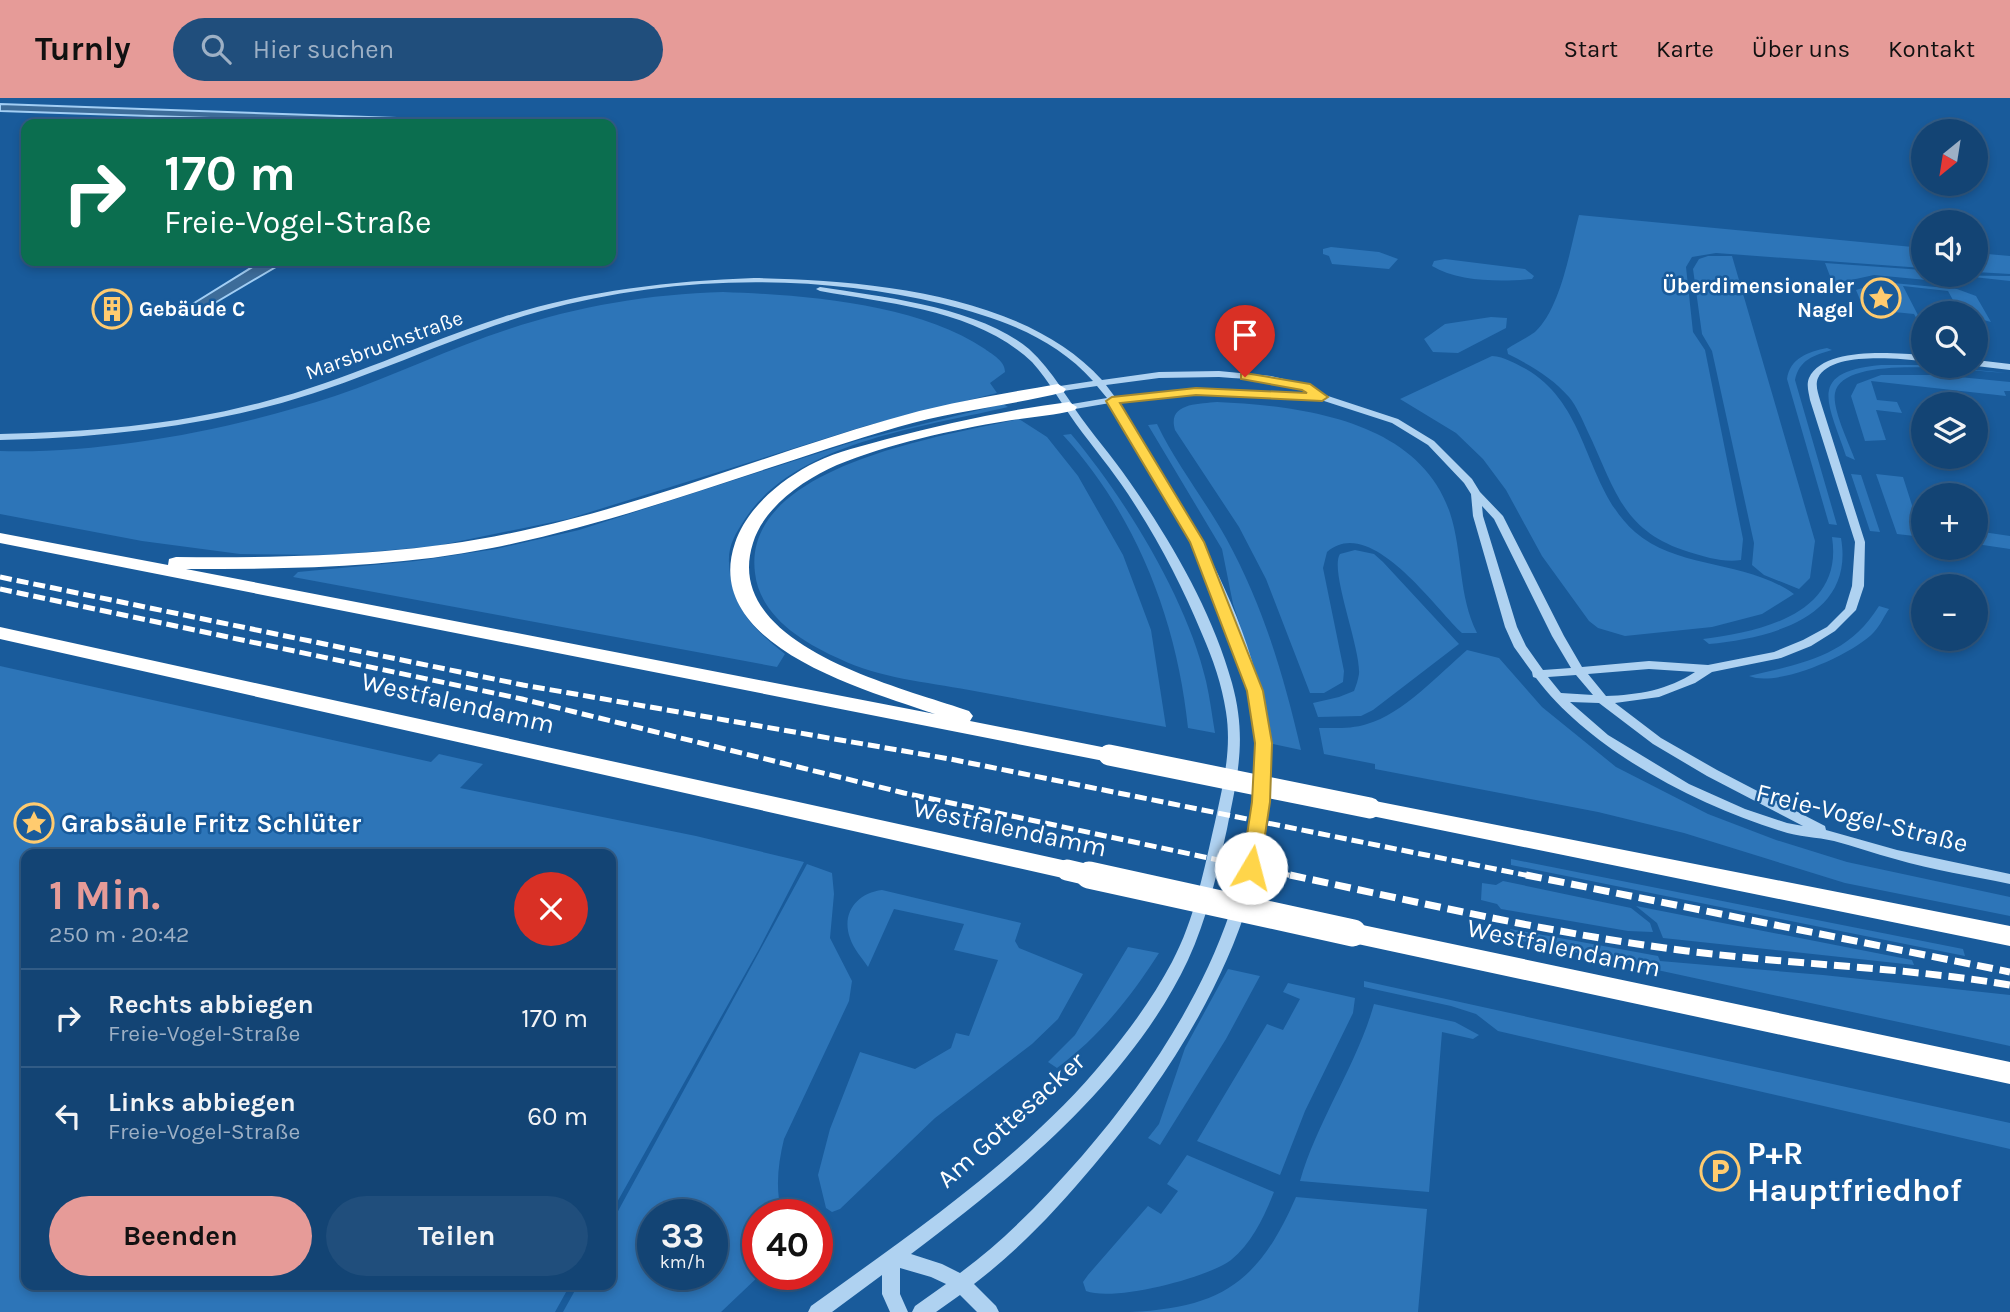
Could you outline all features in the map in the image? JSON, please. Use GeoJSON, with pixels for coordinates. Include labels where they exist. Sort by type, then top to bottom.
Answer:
{"type":"FeatureCollection","features":[{"type":"Feature","properties":{"kind":"highway"},"geometry":{"type":"LineString","coordinates":[[124,563],[346,561],[475,546],[586,521],[895,423],[981,402],[1058,389]]}},
{"type":"Feature","properties":{"kind":"highway"},"geometry":{"type":"LineString","coordinates":[[1023,738],[829,666],[797,649],[769,629],[752,610],[743,589],[739,567],[743,545],[758,517],[787,488],[813,470],[856,453],[926,433],[1014,413],[1069,407]]}},
{"type":"Feature","properties":{"kind":"highway"},"geometry":{"type":"LineString","coordinates":[[0,538],[1109,755],[2010,936]]}},
{"type":"Feature","properties":{"kind":"highway","name":"Westfalendamm"},"geometry":{"type":"LineString","coordinates":[[0,633],[1353,933],[2010,1073]]}},
{"type":"Feature","properties":{"kind":"highway"},"geometry":{"type":"LineString","coordinates":[[1962,1063],[2010,1085]]}},
{"type":"Feature","properties":{"kind":"street","name":"Marsbruchstraße"},"geometry":{"type":"LineString","coordinates":[[778,282],[899,303],[992,330],[1018,345],[1046,371],[1058,389]]}},
{"type":"Feature","properties":{"kind":"street","name":"Marsbruchstraße"},"geometry":{"type":"LineString","coordinates":[[0,437],[95,433],[220,414],[317,390],[498,321],[635,290],[698,283],[856,285],[938,300],[1018,324],[1078,360],[1098,383]]}},
{"type":"Feature","properties":{"kind":"street"},"geometry":{"type":"LineString","coordinates":[[1537,674],[1649,665],[1708,669],[1777,654],[1807,643],[1831,629],[1850,610],[1858,586],[1860,542],[1812,384],[1821,368],[1854,357],[1911,358]]}},
{"type":"Feature","properties":{"kind":"street"},"geometry":{"type":"LineString","coordinates":[[1988,364],[2010,367]]}},
{"type":"Feature","properties":{"kind":"street","name":"Freie-Vogel-Straße"},"geometry":{"type":"LineString","coordinates":[[1058,389],[1158,375],[1219,374],[1271,379],[1306,387],[1322,397],[1395,421],[1431,443],[1468,481],[1476,494],[1478,516],[1511,627],[1537,674],[1557,697],[1604,738],[1684,787],[1740,813],[1897,855],[2010,878]]}},
{"type":"Feature","properties":{"kind":"street"},"geometry":{"type":"LineString","coordinates":[[921,1312],[963,1283],[1037,1218],[1123,1120],[1167,1054],[1214,968],[1236,919],[1251,868],[1261,802],[1264,743],[1255,691],[1197,542],[1112,401],[1098,383]]}},
{"type":"Feature","properties":{"kind":"street","name":"Am Gottesacker"},"geometry":{"type":"LineString","coordinates":[[817,1312],[891,1258],[1008,1165],[1086,1094],[1135,1035],[1180,961],[1214,860],[1235,738],[1220,667],[1203,622],[1161,537],[1058,389]]}},
{"type":"Feature","properties":{"kind":"street","name":"Freie-Vogel-Straße"},"geometry":{"type":"LineString","coordinates":[[1069,407],[1196,391],[1322,397]]}},
{"type":"Feature","properties":{"kind":"street"},"geometry":{"type":"LineString","coordinates":[[1476,494],[1499,518],[1558,636],[1579,671],[1604,701],[1649,735],[1712,773],[1833,836]]}},
{"type":"Feature","properties":{"kind":"street"},"geometry":{"type":"LineString","coordinates":[[1557,697],[1604,701],[1660,694],[1689,684],[1708,669]]}},
{"type":"Feature","properties":{"kind":"street"},"geometry":{"type":"LineString","coordinates":[[899,1312],[891,1294],[891,1258],[930,1266],[963,1283],[990,1312]]}},
{"type":"Feature","properties":{"kind":"shaded area"},"geometry":{"type":"Polygon","coordinates":[[[0,104],[426,119],[239,119],[0,111],[0,104]]]}},
{"type":"Feature","properties":{"kind":"shaded area"},"geometry":{"type":"Polygon","coordinates":[[[1579,215],[1911,247],[1911,267],[1716,253],[1692,257],[1686,267],[1693,332],[1705,350],[1743,539],[1741,560],[1735,561],[1695,554],[1666,543],[1648,532],[1623,505],[1569,397],[1541,372],[1508,354],[1507,349],[1535,332],[1544,321],[1552,308],[1579,215]]]}},
{"type":"Feature","properties":{"kind":"shaded area"},"geometry":{"type":"Polygon","coordinates":[[[1331,247],[1379,252],[1398,259],[1389,269],[1332,264],[1329,256],[1323,254],[1323,249],[1331,247]]]}},
{"type":"Feature","properties":{"kind":"shaded area"},"geometry":{"type":"Polygon","coordinates":[[[1988,254],[2010,256],[2010,274],[1988,273],[1988,254]]]}},
{"type":"Feature","properties":{"kind":"shaded area"},"geometry":{"type":"Polygon","coordinates":[[[1708,256],[1732,256],[1815,541],[1810,578],[1799,589],[1764,575],[1752,565],[1754,543],[1712,351],[1702,334],[1693,269],[1699,259],[1708,256]]]}},
{"type":"Feature","properties":{"kind":"shaded area"},"geometry":{"type":"Polygon","coordinates":[[[1445,259],[1525,269],[1534,276],[1532,279],[1520,280],[1481,280],[1454,275],[1432,266],[1434,261],[1445,259]]]}},
{"type":"Feature","properties":{"kind":"shaded area"},"geometry":{"type":"Polygon","coordinates":[[[1825,263],[1911,269],[1911,279],[1874,275],[1833,284],[1825,263]]]}},
{"type":"Feature","properties":{"kind":"shaded area"},"geometry":{"type":"Polygon","coordinates":[[[254,266],[278,266],[208,307],[191,305],[254,266]]]}},
{"type":"Feature","properties":{"kind":"shaded area"},"geometry":{"type":"Polygon","coordinates":[[[1988,276],[2010,276],[2010,281],[1988,278],[1988,276]]]}},
{"type":"Feature","properties":{"kind":"shaded area"},"geometry":{"type":"Polygon","coordinates":[[[1882,282],[1911,285],[1911,287],[1903,286],[1911,302],[1911,314],[1864,309],[1856,290],[1882,282]]]}},
{"type":"Feature","properties":{"kind":"shaded area"},"geometry":{"type":"Polygon","coordinates":[[[1912,287],[1957,289],[1976,296],[1979,301],[1953,301],[1948,291],[1912,287]]]}},
{"type":"Feature","properties":{"kind":"shaded area"},"geometry":{"type":"Polygon","coordinates":[[[723,292],[858,304],[926,321],[957,333],[985,349],[1001,361],[1005,372],[990,383],[997,393],[865,426],[568,519],[436,546],[334,555],[240,554],[142,541],[0,514],[0,451],[41,451],[126,444],[213,429],[335,396],[487,337],[561,314],[668,295],[723,292]]]}},
{"type":"Feature","properties":{"kind":"shaded area"},"geometry":{"type":"Polygon","coordinates":[[[1491,317],[1507,318],[1506,328],[1458,353],[1433,352],[1424,339],[1445,324],[1491,317]]]}},
{"type":"Feature","properties":{"kind":"shaded area"},"geometry":{"type":"Polygon","coordinates":[[[1827,348],[1832,350],[1813,356],[1804,363],[1795,380],[1837,525],[1829,524],[1787,379],[1792,366],[1801,357],[1827,348]]]}},
{"type":"Feature","properties":{"kind":"shaded area"},"geometry":{"type":"Polygon","coordinates":[[[1492,356],[1526,369],[1547,385],[1563,404],[1605,493],[1618,514],[1635,532],[1672,553],[1756,575],[1794,594],[1762,614],[1712,627],[1625,636],[1598,628],[1589,621],[1542,556],[1506,490],[1483,459],[1456,433],[1400,399],[1492,356]]]}},
{"type":"Feature","properties":{"kind":"shaded area"},"geometry":{"type":"Polygon","coordinates":[[[1881,365],[1911,365],[1861,372],[1843,380],[1835,393],[1838,417],[1855,460],[1846,456],[1833,420],[1829,393],[1832,383],[1841,375],[1881,365]]]}},
{"type":"Feature","properties":{"kind":"shaded area"},"geometry":{"type":"Polygon","coordinates":[[[1881,375],[1911,375],[1911,378],[1969,378],[2010,382],[2010,391],[2004,391],[2006,396],[1871,381],[1877,400],[1897,402],[1902,413],[1876,410],[1886,440],[1865,441],[1851,396],[1857,384],[1881,375]]]}},
{"type":"Feature","properties":{"kind":"shaded area"},"geometry":{"type":"Polygon","coordinates":[[[1217,402],[1319,414],[1353,424],[1385,438],[1412,457],[1435,482],[1450,513],[1467,604],[1477,633],[1462,633],[1400,568],[1381,554],[1362,545],[1344,544],[1327,552],[1323,568],[1344,671],[1343,682],[1324,693],[1310,693],[1266,579],[1239,527],[1175,430],[1174,421],[1180,410],[1193,405],[1217,402]]]}},
{"type":"Feature","properties":{"kind":"shaded area"},"geometry":{"type":"Polygon","coordinates":[[[1003,404],[1008,407],[901,431],[828,455],[795,472],[767,493],[735,535],[729,563],[734,592],[745,615],[785,654],[777,667],[293,577],[298,572],[416,561],[496,549],[579,530],[859,440],[1003,404]]]}},
{"type":"Feature","properties":{"kind":"shaded area"},"geometry":{"type":"Polygon","coordinates":[[[1019,419],[1047,437],[1078,476],[1123,555],[1151,630],[1166,727],[871,671],[812,645],[786,626],[765,603],[755,573],[759,536],[780,506],[812,482],[853,462],[898,447],[1019,419]]]}},
{"type":"Feature","properties":{"kind":"shaded area"},"geometry":{"type":"Polygon","coordinates":[[[1157,424],[1226,538],[1251,589],[1280,668],[1301,750],[1273,744],[1264,697],[1233,604],[1222,549],[1148,425],[1157,424]]]}},
{"type":"Feature","properties":{"kind":"shaded area"},"geometry":{"type":"Polygon","coordinates":[[[1071,434],[1112,488],[1152,551],[1169,584],[1197,649],[1215,733],[1188,728],[1174,648],[1149,572],[1112,500],[1089,466],[1063,435],[1071,434]]]}},
{"type":"Feature","properties":{"kind":"shaded area"},"geometry":{"type":"Polygon","coordinates":[[[1851,474],[1861,475],[1880,532],[1870,531],[1851,474]]]}},
{"type":"Feature","properties":{"kind":"shaded area"},"geometry":{"type":"Polygon","coordinates":[[[1876,474],[1903,477],[1911,502],[1911,536],[1897,534],[1876,474]]]}},
{"type":"Feature","properties":{"kind":"shaded area"},"geometry":{"type":"Polygon","coordinates":[[[1988,533],[2010,536],[2010,549],[1988,546],[1988,533]]]}},
{"type":"Feature","properties":{"kind":"shaded area"},"geometry":{"type":"Polygon","coordinates":[[[1832,537],[1841,538],[1842,565],[1835,587],[1821,605],[1803,619],[1757,636],[1709,644],[1703,639],[1773,624],[1812,601],[1825,584],[1832,563],[1832,537]]]}},
{"type":"Feature","properties":{"kind":"shaded area"},"geometry":{"type":"Polygon","coordinates":[[[1355,550],[1374,554],[1383,562],[1459,644],[1373,710],[1361,716],[1318,717],[1313,703],[1354,691],[1359,676],[1338,563],[1340,554],[1355,550]]]}},
{"type":"Feature","properties":{"kind":"shaded area"},"geometry":{"type":"Polygon","coordinates":[[[1879,606],[1889,609],[1878,627],[1850,650],[1796,673],[1778,677],[1749,676],[1788,667],[1839,647],[1867,623],[1879,606]]]}},
{"type":"Feature","properties":{"kind":"shaded area"},"geometry":{"type":"Polygon","coordinates":[[[1467,650],[1499,658],[1542,707],[1616,767],[1708,814],[1776,840],[1847,862],[2010,897],[2010,916],[1845,883],[1684,833],[1598,812],[1375,769],[1375,764],[1324,754],[1319,728],[1355,727],[1394,712],[1467,650]]]}},
{"type":"Feature","properties":{"kind":"shaded area"},"geometry":{"type":"Polygon","coordinates":[[[0,666],[431,762],[439,754],[483,764],[460,788],[696,836],[804,862],[758,951],[616,1204],[616,849],[21,849],[21,1290],[567,1290],[555,1312],[0,1312],[0,666]]]}},
{"type":"Feature","properties":{"kind":"shaded area"},"geometry":{"type":"Polygon","coordinates":[[[1511,859],[1963,949],[1965,956],[1511,865],[1511,859]]]}},
{"type":"Feature","properties":{"kind":"shaded area"},"geometry":{"type":"Polygon","coordinates":[[[807,864],[832,873],[834,894],[830,938],[852,981],[849,1001],[784,1139],[778,1176],[780,1199],[742,1199],[742,1290],[744,1290],[721,1312],[563,1312],[575,1290],[616,1290],[616,1215],[807,864]]]}},
{"type":"Feature","properties":{"kind":"shaded area"},"geometry":{"type":"Polygon","coordinates":[[[1503,881],[1631,908],[1650,923],[1653,932],[1628,931],[1501,909],[1497,904],[1481,900],[1482,883],[1496,885],[1503,881]]]}},
{"type":"Feature","properties":{"kind":"shaded area"},"geometry":{"type":"Polygon","coordinates":[[[882,890],[1021,923],[1015,941],[1019,948],[1083,974],[1058,1019],[1032,1044],[935,1118],[840,1209],[833,1212],[833,1199],[824,1199],[818,1175],[830,1129],[860,1052],[915,1069],[951,1048],[956,1033],[969,1036],[998,960],[954,950],[964,924],[894,909],[868,967],[851,942],[848,920],[853,906],[865,895],[882,890]]]}},
{"type":"Feature","properties":{"kind":"shaded area"},"geometry":{"type":"Polygon","coordinates":[[[1636,906],[1912,960],[1914,965],[1663,938],[1657,923],[1636,906]]]}},
{"type":"Feature","properties":{"kind":"shaded area"},"geometry":{"type":"Polygon","coordinates":[[[1510,929],[1658,956],[1660,961],[2010,995],[2010,1046],[1509,938],[1510,929]]]}},
{"type":"Feature","properties":{"kind":"shaded area"},"geometry":{"type":"Polygon","coordinates":[[[1128,947],[1159,953],[1113,1015],[1087,1043],[1057,1068],[1048,1062],[1075,1035],[1128,947]]]}},
{"type":"Feature","properties":{"kind":"shaded area"},"geometry":{"type":"Polygon","coordinates":[[[1228,969],[1260,976],[1226,1039],[1160,1145],[1148,1138],[1159,1124],[1185,1048],[1228,969]]]}},
{"type":"Feature","properties":{"kind":"shaded area"},"geometry":{"type":"Polygon","coordinates":[[[1364,981],[2010,1123],[2010,1149],[1498,1031],[1476,1014],[1364,987],[1364,981]]]}},
{"type":"Feature","properties":{"kind":"shaded area"},"geometry":{"type":"Polygon","coordinates":[[[1288,983],[1355,998],[1353,1013],[1305,1111],[1280,1175],[1197,1141],[1267,1024],[1283,1030],[1300,999],[1283,992],[1288,983]]]}},
{"type":"Feature","properties":{"kind":"shaded area"},"geometry":{"type":"Polygon","coordinates":[[[1374,1004],[1455,1022],[1479,1035],[1473,1039],[1442,1032],[1429,1192],[1300,1181],[1317,1136],[1358,1049],[1374,1004]]]}},
{"type":"Feature","properties":{"kind":"shaded area"},"geometry":{"type":"Polygon","coordinates":[[[1187,1155],[1274,1192],[1251,1238],[1231,1260],[1182,1281],[1138,1291],[1099,1294],[1086,1291],[1083,1282],[1088,1275],[1148,1206],[1161,1214],[1178,1191],[1167,1184],[1187,1155]]]}},
{"type":"Feature","properties":{"kind":"shaded area"},"geometry":{"type":"Polygon","coordinates":[[[1296,1197],[1427,1209],[1418,1312],[1130,1312],[1190,1304],[1214,1296],[1234,1284],[1252,1269],[1268,1249],[1296,1197]]]}},
{"type":"Feature","properties":{"kind":"railway"},"geometry":{"type":"LineString","coordinates":[[0,577],[523,685],[950,759],[1535,877]]}},
{"type":"Feature","properties":{"kind":"railway"},"geometry":{"type":"LineString","coordinates":[[0,589],[522,699],[904,793],[1298,877]]}},
{"type":"Feature","properties":{"kind":"railway"},"geometry":{"type":"LineString","coordinates":[[1290,875],[1488,917],[1637,944],[1727,956],[1930,974],[2010,985]]}},
{"type":"Feature","properties":{"kind":"railway"},"geometry":{"type":"LineString","coordinates":[[1526,875],[2010,972]]}},
{"type":"Feature","properties":{"kind":"place","name":"Überdimensionaler Nagel"},"geometry":{"type":"Point","coordinates":[1881,298]}},
{"type":"Feature","properties":{"kind":"place","name":"Gebäude C"},"geometry":{"type":"Point","coordinates":[112,309]}},
{"type":"Feature","properties":{"kind":"place","name":"Grabsäule Fritz Schlüter"},"geometry":{"type":"Point","coordinates":[34,823]}},
{"type":"Feature","properties":{"kind":"place","name":"P+R Hauptfriedhof"},"geometry":{"type":"Point","coordinates":[1720,1171]}},
{"type":"Feature","properties":{"kind":"route"},"geometry":{"type":"LineString","coordinates":[[1245,377],[1271,379],[1306,387],[1322,397],[1196,391],[1112,401],[1197,542],[1214,579],[1255,691],[1264,743],[1261,802],[1251,868]]}}]}
